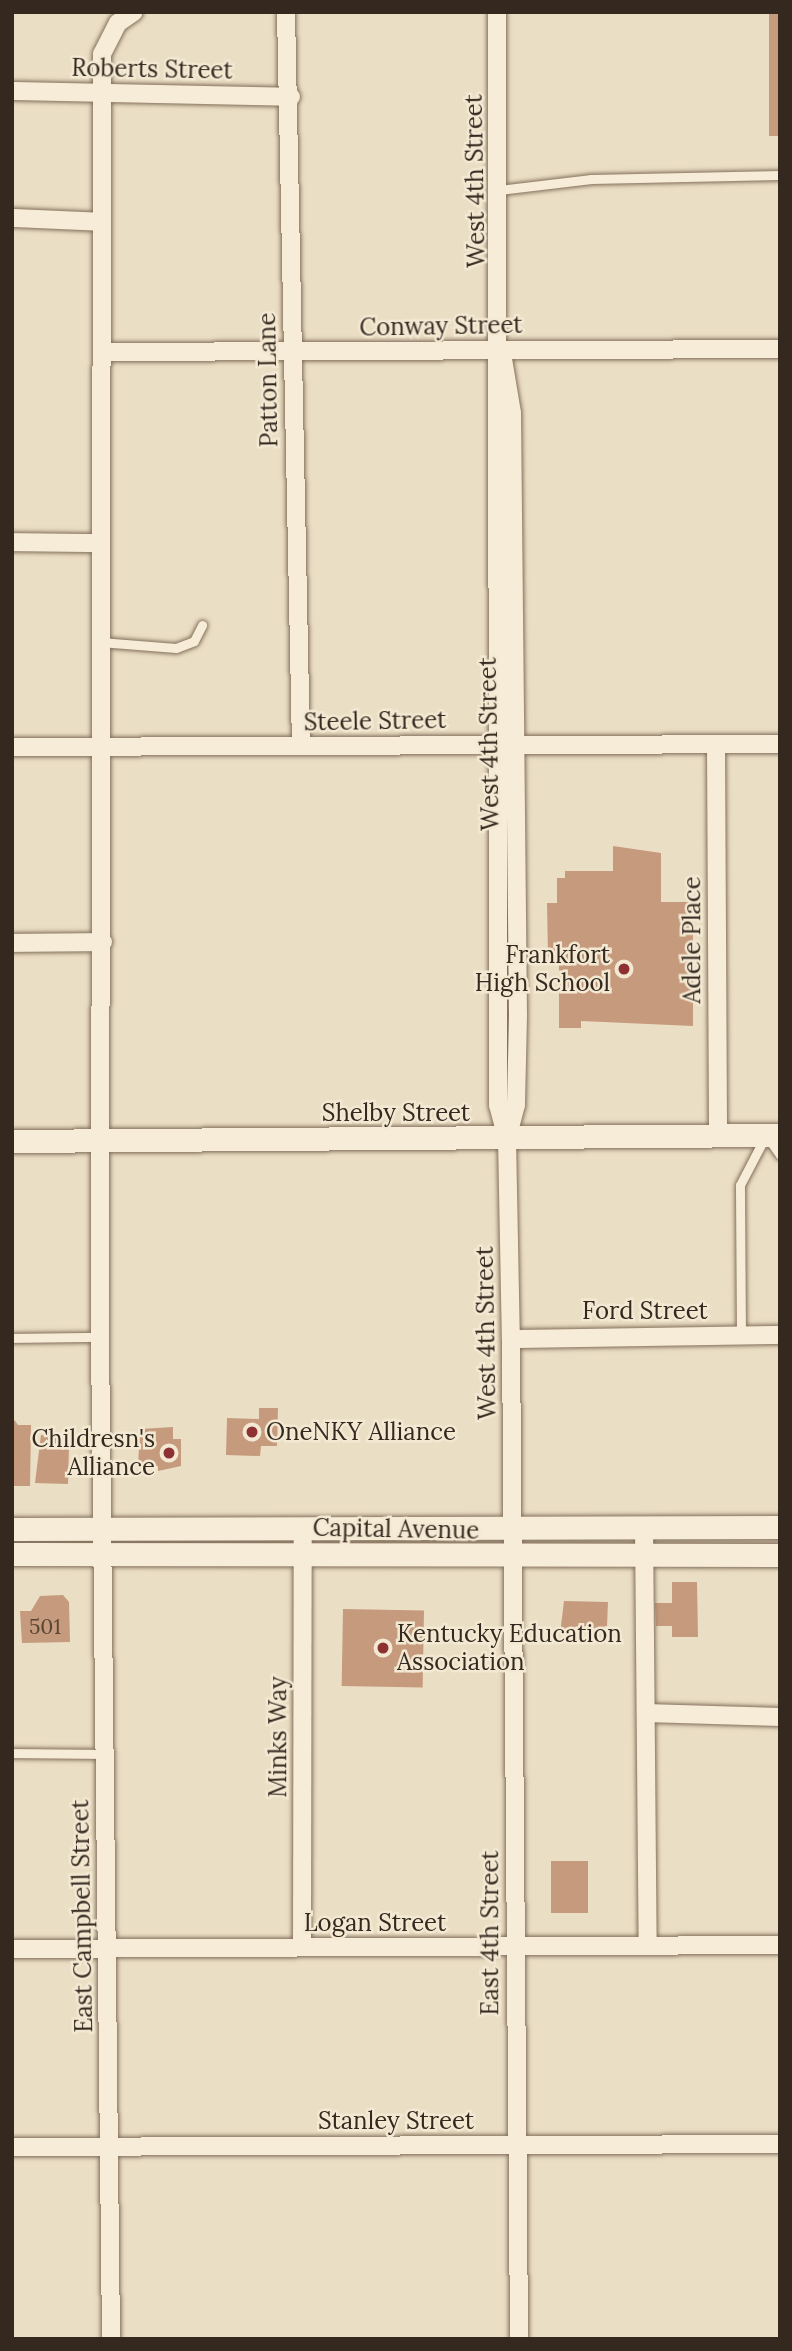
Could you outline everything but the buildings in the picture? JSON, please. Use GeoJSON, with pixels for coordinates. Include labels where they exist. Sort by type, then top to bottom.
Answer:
{"type":"FeatureCollection","features":[{"type":"Feature","properties":{"kind":"main road","name":"Shelby Street"},"geometry":{"type":"LineString","coordinates":[[12,1141],[773,1135]]}},
{"type":"Feature","properties":{"kind":"main road","name":"Capital Avenue"},"geometry":{"type":"LineString","coordinates":[[12,1529],[780,1527]]}},
{"type":"Feature","properties":{"kind":"main road","name":"Capital Avenue"},"geometry":{"type":"LineString","coordinates":[[12,1553],[780,1555]]}},
{"type":"Feature","properties":{"kind":"street","name":"East Campbell Street"},"geometry":{"type":"LineString","coordinates":[[111,2339],[100,1337],[103,942],[99,543],[102,54],[118,23],[134,12]]}},
{"type":"Feature","properties":{"kind":"street","name":"Patton Lane"},"geometry":{"type":"LineString","coordinates":[[286,12],[291,97],[292,352],[301,746]]}},
{"type":"Feature","properties":{"kind":"street","name":"West 4th Street"},"geometry":{"type":"LineString","coordinates":[[497,12],[501,349],[494,388],[504,744],[518,1016],[516,1105],[507,1139],[512,1527]]}},
{"type":"Feature","properties":{"kind":"street","name":"Roberts Street"},"geometry":{"type":"LineString","coordinates":[[12,91],[291,97]]}},
{"type":"Feature","properties":{"kind":"street"},"geometry":{"type":"LineString","coordinates":[[12,218],[102,222]]}},
{"type":"Feature","properties":{"kind":"street","name":"Conway Street"},"geometry":{"type":"LineString","coordinates":[[102,352],[780,349]]}},
{"type":"Feature","properties":{"kind":"street"},"geometry":{"type":"LineString","coordinates":[[12,542],[99,543]]}},
{"type":"Feature","properties":{"kind":"street","name":"Adele Place"},"geometry":{"type":"LineString","coordinates":[[716,744],[718,1136]]}},
{"type":"Feature","properties":{"kind":"street","name":"Steele Street"},"geometry":{"type":"LineString","coordinates":[[12,747],[780,744]]}},
{"type":"Feature","properties":{"kind":"street"},"geometry":{"type":"LineString","coordinates":[[12,943],[103,942]]}},
{"type":"Feature","properties":{"kind":"street","name":"Ford Street"},"geometry":{"type":"LineString","coordinates":[[511,1339],[780,1335]]}},
{"type":"Feature","properties":{"kind":"street"},"geometry":{"type":"LineString","coordinates":[[644,1526],[648,1945]]}},
{"type":"Feature","properties":{"kind":"street","name":"East 4th Street"},"geometry":{"type":"LineString","coordinates":[[512,1527],[515,2145],[519,2339]]}},
{"type":"Feature","properties":{"kind":"street","name":"Minks Way"},"geometry":{"type":"LineString","coordinates":[[302,1947],[303,1528]]}},
{"type":"Feature","properties":{"kind":"street"},"geometry":{"type":"LineString","coordinates":[[646,1713],[780,1717]]}},
{"type":"Feature","properties":{"kind":"street","name":"Logan Street"},"geometry":{"type":"LineString","coordinates":[[12,1948],[780,1945]]}},
{"type":"Feature","properties":{"kind":"street","name":"Stanley Street"},"geometry":{"type":"LineString","coordinates":[[12,2147],[780,2144]]}},
{"type":"Feature","properties":{"kind":"lane"},"geometry":{"type":"LineString","coordinates":[[499,190],[591,179],[780,175]]}},
{"type":"Feature","properties":{"kind":"lane"},"geometry":{"type":"LineString","coordinates":[[100,642],[176,648],[194,641],[202,625]]}},
{"type":"Feature","properties":{"kind":"lane"},"geometry":{"type":"LineString","coordinates":[[773,1135],[780,1155]]}},
{"type":"Feature","properties":{"kind":"lane"},"geometry":{"type":"LineString","coordinates":[[741,1335],[737,1201],[745,1171],[773,1135]]}},
{"type":"Feature","properties":{"kind":"lane"},"geometry":{"type":"LineString","coordinates":[[12,1338],[100,1337]]}},
{"type":"Feature","properties":{"kind":"lane"},"geometry":{"type":"LineString","coordinates":[[12,1753],[104,1754]]}},
{"type":"Feature","properties":{"kind":"place","name":"Frankfort High School"},"geometry":{"type":"Point","coordinates":[624,969]}},
{"type":"Feature","properties":{"kind":"place","name":"OneNKY Alliance"},"geometry":{"type":"Point","coordinates":[252,1432]}},
{"type":"Feature","properties":{"kind":"place","name":"Childresn's Alliance"},"geometry":{"type":"Point","coordinates":[169,1453]}},
{"type":"Feature","properties":{"kind":"place","name":"Kentucky Education Association"},"geometry":{"type":"Point","coordinates":[383,1648]}}]}
